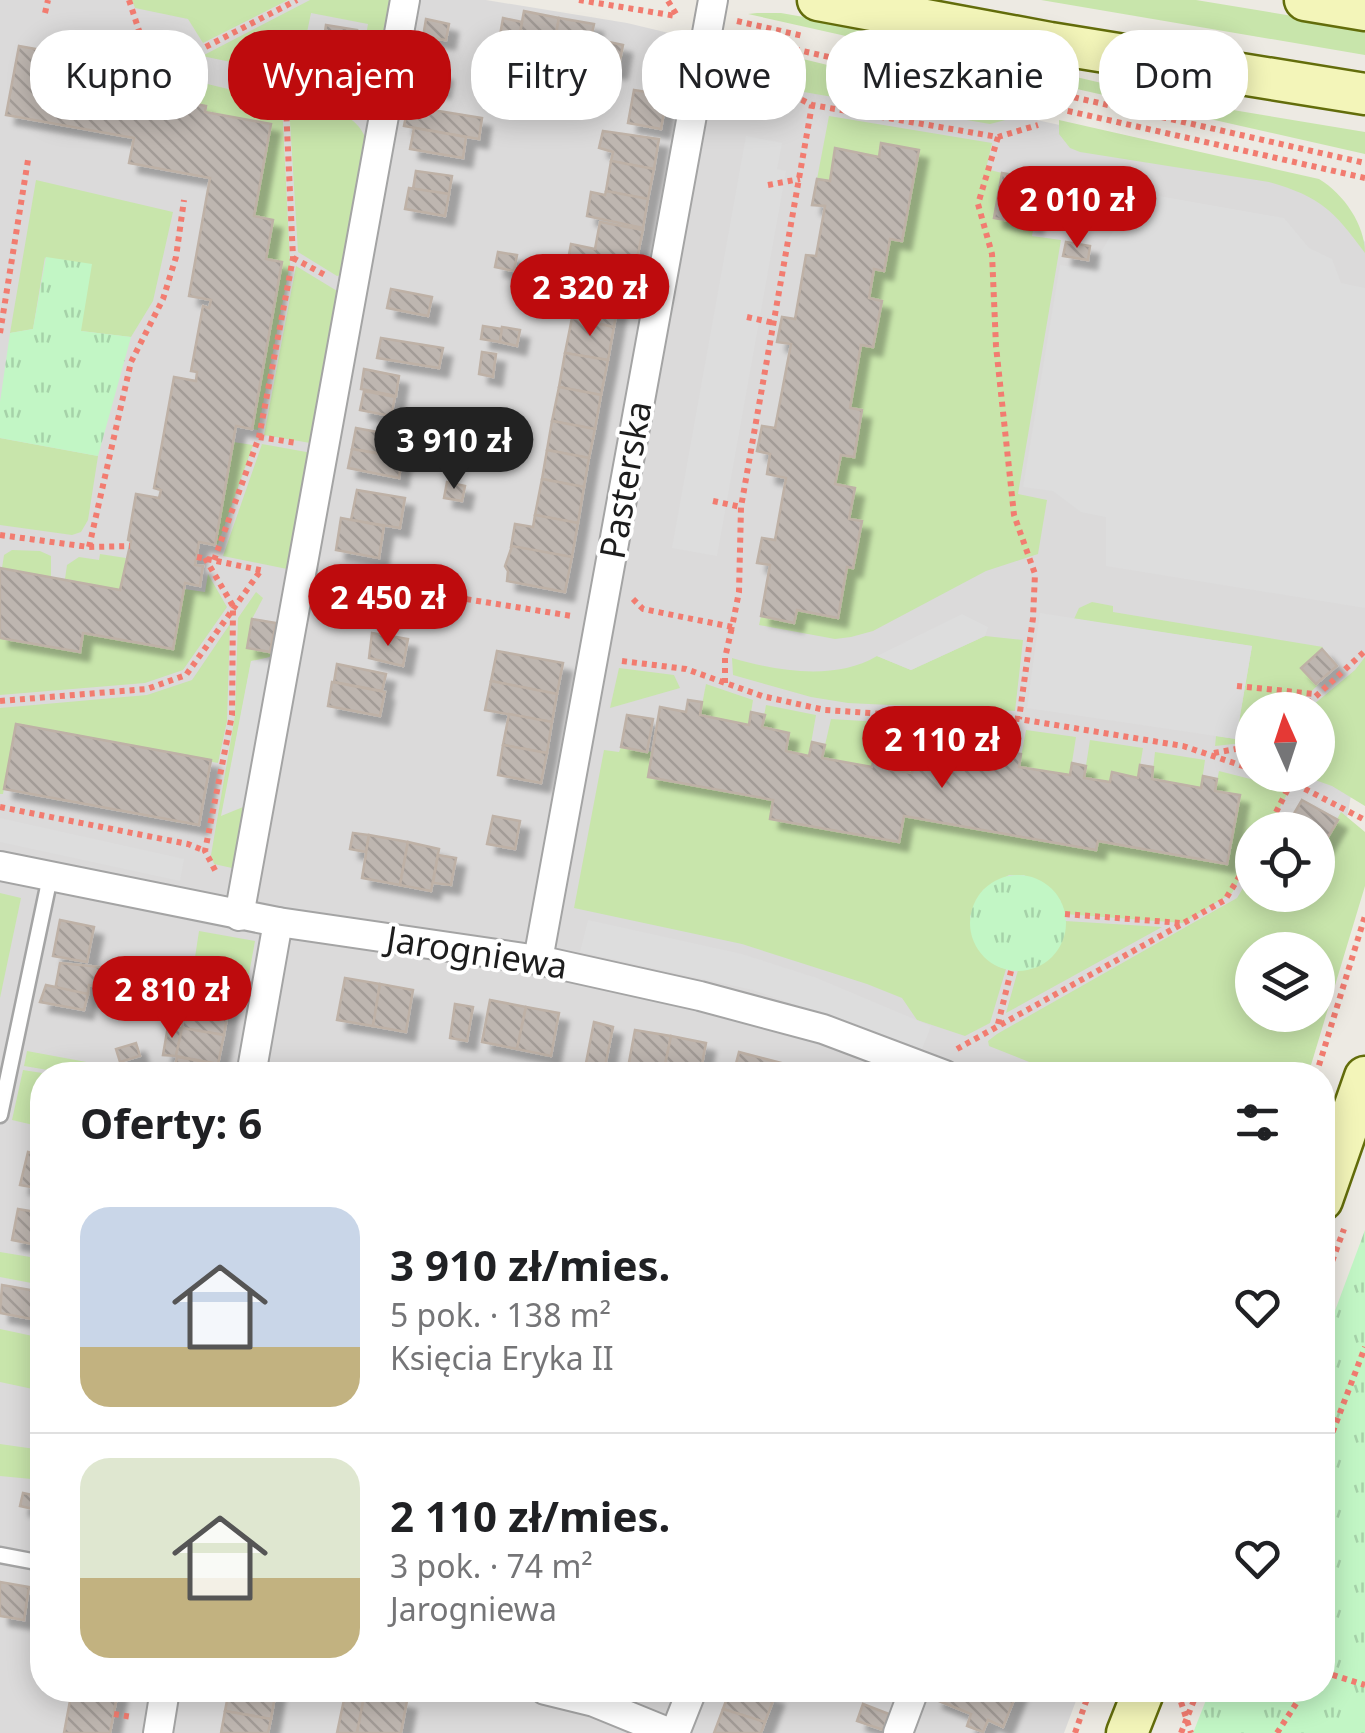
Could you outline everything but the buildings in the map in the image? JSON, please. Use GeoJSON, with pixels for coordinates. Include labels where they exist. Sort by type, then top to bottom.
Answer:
{"type":"FeatureCollection","features":[{"type":"Feature","properties":{"kind":"street"},"geometry":{"type":"LineString","coordinates":[[241,907],[405,0]]}},
{"type":"Feature","properties":{"kind":"street","name":"Pasterska"},"geometry":{"type":"LineString","coordinates":[[538,960],[613,614],[713,0]]}},
{"type":"Feature","properties":{"kind":"street"},"geometry":{"type":"LineString","coordinates":[[1304,0],[1365,10]]}},
{"type":"Feature","properties":{"kind":"street"},"geometry":{"type":"LineString","coordinates":[[812,18],[1032,40],[1365,94]]}},
{"type":"Feature","properties":{"kind":"street","name":"Jarogniewa"},"geometry":{"type":"LineString","coordinates":[[0,866],[241,907],[278,922],[538,960],[766,1011],[907,1062]]}},
{"type":"Feature","properties":{"kind":"street"},"geometry":{"type":"LineString","coordinates":[[253,1062],[278,922]]}},
{"type":"Feature","properties":{"kind":"street"},"geometry":{"type":"LineString","coordinates":[[1335,1163],[1365,1076]]}},
{"type":"Feature","properties":{"kind":"street"},"geometry":{"type":"LineString","coordinates":[[146,1725],[159,1702]]}},
{"type":"Feature","properties":{"kind":"street"},"geometry":{"type":"LineString","coordinates":[[594,1702],[673,1733],[687,1702]]}},
{"type":"Feature","properties":{"kind":"street"},"geometry":{"type":"LineString","coordinates":[[898,1733],[910,1702]]}},
{"type":"Feature","properties":{"kind":"street"},"geometry":{"type":"LineString","coordinates":[[1127,1733],[1139,1702]]}},
{"type":"Feature","properties":{"kind":"lane"},"geometry":{"type":"LineString","coordinates":[[0,1115],[50,876]]}},
{"type":"Feature","properties":{"kind":"lane"},"geometry":{"type":"LineString","coordinates":[[0,1555],[30,1561]]}},
{"type":"Feature","properties":{"kind":"path"},"geometry":{"type":"LineString","coordinates":[[44,12],[48,0]]}},
{"type":"Feature","properties":{"kind":"path"},"geometry":{"type":"LineString","coordinates":[[129,0],[139,30]]}},
{"type":"Feature","properties":{"kind":"path"},"geometry":{"type":"LineString","coordinates":[[208,46],[297,0]]}},
{"type":"Feature","properties":{"kind":"path"},"geometry":{"type":"LineString","coordinates":[[579,0],[690,20]]}},
{"type":"Feature","properties":{"kind":"path"},"geometry":{"type":"LineString","coordinates":[[658,0],[684,6]]}},
{"type":"Feature","properties":{"kind":"path"},"geometry":{"type":"LineString","coordinates":[[668,1],[686,30]]}},
{"type":"Feature","properties":{"kind":"path"},"geometry":{"type":"LineString","coordinates":[[739,22],[812,18]]}},
{"type":"Feature","properties":{"kind":"path"},"geometry":{"type":"LineString","coordinates":[[739,30],[749,24]]}},
{"type":"Feature","properties":{"kind":"path"},"geometry":{"type":"LineString","coordinates":[[806,52],[1365,178]]}},
{"type":"Feature","properties":{"kind":"path"},"geometry":{"type":"LineString","coordinates":[[1079,99],[1365,163]]}},
{"type":"Feature","properties":{"kind":"path"},"geometry":{"type":"LineString","coordinates":[[806,103],[998,137],[1038,125]]}},
{"type":"Feature","properties":{"kind":"path"},"geometry":{"type":"LineString","coordinates":[[726,684],[725,658],[739,592],[742,507],[812,106]]}},
{"type":"Feature","properties":{"kind":"path"},"geometry":{"type":"LineString","coordinates":[[214,560],[259,437],[294,258],[287,120]]}},
{"type":"Feature","properties":{"kind":"path"},"geometry":{"type":"LineString","coordinates":[[998,137],[978,204],[992,254],[996,346],[1014,515],[1035,574],[1019,719]]}},
{"type":"Feature","properties":{"kind":"path"},"geometry":{"type":"LineString","coordinates":[[0,333],[28,160]]}},
{"type":"Feature","properties":{"kind":"path"},"geometry":{"type":"LineString","coordinates":[[768,186],[800,179]]}},
{"type":"Feature","properties":{"kind":"path"},"geometry":{"type":"LineString","coordinates":[[89,546],[131,362],[163,299],[176,256],[184,200]]}},
{"type":"Feature","properties":{"kind":"path"},"geometry":{"type":"LineString","coordinates":[[747,317],[774,322]]}},
{"type":"Feature","properties":{"kind":"path"},"geometry":{"type":"LineString","coordinates":[[714,501],[742,507]]}},
{"type":"Feature","properties":{"kind":"path"},"geometry":{"type":"LineString","coordinates":[[0,535],[89,546],[130,546]]}},
{"type":"Feature","properties":{"kind":"path"},"geometry":{"type":"LineString","coordinates":[[241,907],[225,890],[205,851],[232,715],[233,606],[201,558],[301,576],[613,614],[628,595]]}},
{"type":"Feature","properties":{"kind":"path"},"geometry":{"type":"LineString","coordinates":[[0,701],[148,689],[186,675],[261,570]]}},
{"type":"Feature","properties":{"kind":"path"},"geometry":{"type":"LineString","coordinates":[[1317,692],[1365,651]]}},
{"type":"Feature","properties":{"kind":"path"},"geometry":{"type":"LineString","coordinates":[[614,660],[686,670],[762,696],[825,710],[914,716],[956,713],[1019,719],[1182,746],[1235,762]]}},
{"type":"Feature","properties":{"kind":"path"},"geometry":{"type":"LineString","coordinates":[[1237,686],[1296,692]]}},
{"type":"Feature","properties":{"kind":"path"},"geometry":{"type":"LineString","coordinates":[[1211,754],[1235,749]]}},
{"type":"Feature","properties":{"kind":"path"},"geometry":{"type":"LineString","coordinates":[[1318,792],[1365,820]]}},
{"type":"Feature","properties":{"kind":"path"},"geometry":{"type":"LineString","coordinates":[[0,808],[188,844],[205,851]]}},
{"type":"Feature","properties":{"kind":"path"},"geometry":{"type":"LineString","coordinates":[[941,1062],[943,1057],[998,1025],[1225,900],[1235,884]]}},
{"type":"Feature","properties":{"kind":"path"},"geometry":{"type":"LineString","coordinates":[[1065,914],[1182,923]]}},
{"type":"Feature","properties":{"kind":"path"},"geometry":{"type":"LineString","coordinates":[[1320,1062],[1365,916]]}},
{"type":"Feature","properties":{"kind":"path"},"geometry":{"type":"LineString","coordinates":[[998,1025],[1012,971]]}},
{"type":"Feature","properties":{"kind":"path"},"geometry":{"type":"LineString","coordinates":[[1335,1426],[1365,1347]]}},
{"type":"Feature","properties":{"kind":"path"},"geometry":{"type":"LineString","coordinates":[[1335,1676],[1365,1685]]}},
{"type":"Feature","properties":{"kind":"path"},"geometry":{"type":"LineString","coordinates":[[1075,1733],[1086,1702]]}},
{"type":"Feature","properties":{"kind":"path"},"geometry":{"type":"LineString","coordinates":[[1181,1702],[1191,1733]]}},
{"type":"Feature","properties":{"kind":"path"},"geometry":{"type":"LineString","coordinates":[[1181,1733],[1193,1702]]}},
{"type":"Feature","properties":{"kind":"path"},"geometry":{"type":"LineString","coordinates":[[1277,1733],[1296,1702]]}},
{"type":"Feature","properties":{"kind":"path"},"geometry":{"type":"LineString","coordinates":[[114,1714],[146,1725]]}},
{"type":"Feature","properties":{"kind":"shaded area"},"geometry":{"type":"Polygon","coordinates":[[[0,0],[486,0],[627,23],[656,30],[642,30],[642,120],[806,120],[806,66],[826,71],[826,120],[1036,120],[1317,181],[1365,242],[1365,714],[1335,867],[1335,812],[1235,812],[1235,912],[1324,912],[1319,932],[1235,932],[1235,1032],[1261,1032],[1276,1062],[30,1062],[30,1702],[1076,1702],[1064,1733],[0,1733],[0,0]]]}},
{"type":"Feature","properties":{"kind":"shaded area"},"geometry":{"type":"Polygon","coordinates":[[[746,136],[782,143],[777,169],[786,171],[717,556],[672,548],[746,136]]]}},
{"type":"Feature","properties":{"kind":"shaded area"},"geometry":{"type":"Polygon","coordinates":[[[1136,192],[1284,218],[1309,248],[1332,259],[1341,283],[1365,288],[1365,608],[1106,566],[1106,517],[1081,512],[1053,491],[1023,487],[1060,265],[1091,269],[1136,192]]]}},
{"type":"Feature","properties":{"kind":"shaded area"},"geometry":{"type":"Polygon","coordinates":[[[1040,613],[1252,646],[1244,692],[1235,692],[1235,739],[1027,708],[1040,613]]]}},
{"type":"Feature","properties":{"kind":"shaded area"},"geometry":{"type":"Polygon","coordinates":[[[962,614],[988,627],[985,636],[911,670],[877,656],[962,614]]]}},
{"type":"Feature","properties":{"kind":"shaded area"},"geometry":{"type":"Polygon","coordinates":[[[275,656],[248,805],[221,816],[251,661],[275,656]]]}},
{"type":"Feature","properties":{"kind":"shaded area"},"geometry":{"type":"Polygon","coordinates":[[[0,818],[184,859],[180,881],[0,842],[0,818]]]}},
{"type":"Feature","properties":{"kind":"shaded area"},"geometry":{"type":"Polygon","coordinates":[[[588,920],[742,954],[817,978],[931,1026],[922,1049],[753,990],[580,952],[588,920]]]}},
{"type":"Feature","properties":{"kind":"green space"},"geometry":{"type":"Polygon","coordinates":[[[132,0],[288,0],[208,40],[208,30],[195,30],[188,19],[135,8],[132,0]]]}},
{"type":"Feature","properties":{"kind":"green space"},"geometry":{"type":"Polygon","coordinates":[[[310,0],[394,0],[388,30],[367,30],[368,24],[311,13],[307,30],[252,30],[310,0]]]}},
{"type":"Feature","properties":{"kind":"green space"},"geometry":{"type":"Polygon","coordinates":[[[1041,0],[1196,0],[1365,28],[1365,55],[1248,35],[1248,30],[1218,30],[1041,0]]]}},
{"type":"Feature","properties":{"kind":"green space"},"geometry":{"type":"Polygon","coordinates":[[[781,13],[877,30],[826,31],[748,14],[781,13]]]}},
{"type":"Feature","properties":{"kind":"green space"},"geometry":{"type":"Polygon","coordinates":[[[228,43],[228,61],[208,57],[208,53],[228,43]]]}},
{"type":"Feature","properties":{"kind":"green space"},"geometry":{"type":"Polygon","coordinates":[[[806,60],[826,65],[826,96],[806,92],[806,60]]]}},
{"type":"Feature","properties":{"kind":"green space"},"geometry":{"type":"Polygon","coordinates":[[[1079,78],[1099,82],[1099,94],[1079,89],[1079,78]]]}},
{"type":"Feature","properties":{"kind":"green space"},"geometry":{"type":"Polygon","coordinates":[[[208,84],[228,89],[228,117],[208,113],[208,84]]]}},
{"type":"Feature","properties":{"kind":"green space"},"geometry":{"type":"Polygon","coordinates":[[[1248,112],[1365,132],[1365,154],[1214,120],[1248,120],[1248,112]]]}},
{"type":"Feature","properties":{"kind":"green space"},"geometry":{"type":"Polygon","coordinates":[[[246,120],[283,120],[290,264],[258,430],[252,429],[282,263],[266,259],[273,220],[254,216],[271,125],[246,120]]]}},
{"type":"Feature","properties":{"kind":"green space"},"geometry":{"type":"Polygon","coordinates":[[[290,120],[352,120],[368,144],[345,274],[337,276],[298,252],[290,120]]]}},
{"type":"Feature","properties":{"kind":"green space"},"geometry":{"type":"Polygon","coordinates":[[[828,120],[853,120],[992,143],[986,169],[1002,173],[994,218],[1034,225],[1032,236],[1061,240],[1018,494],[1047,500],[1038,554],[986,571],[873,631],[835,639],[759,625],[761,616],[794,623],[797,610],[838,617],[847,567],[853,567],[862,522],[849,519],[855,488],[835,484],[841,455],[854,456],[862,411],[850,408],[861,345],[873,347],[882,301],[869,298],[874,269],[890,239],[902,241],[881,144],[879,157],[835,149],[830,181],[817,179],[828,120]]]}},
{"type":"Feature","properties":{"kind":"green space"},"geometry":{"type":"Polygon","coordinates":[[[967,120],[1005,120],[990,124],[967,120]]]}},
{"type":"Feature","properties":{"kind":"green space"},"geometry":{"type":"Polygon","coordinates":[[[1059,120],[1319,179],[1351,211],[1365,253],[1325,207],[1301,193],[1269,182],[1080,152],[1070,148],[1059,134],[1059,120]]]}},
{"type":"Feature","properties":{"kind":"green space"},"geometry":{"type":"Polygon","coordinates":[[[36,180],[173,212],[153,301],[131,337],[81,331],[45,257],[33,329],[10,333],[36,180]]]}},
{"type":"Feature","properties":{"kind":"green space"},"geometry":{"type":"Polygon","coordinates":[[[46,257],[92,264],[81,331],[131,337],[98,456],[0,438],[0,402],[10,333],[33,329],[46,257]]]}},
{"type":"Feature","properties":{"kind":"green space"},"geometry":{"type":"Polygon","coordinates":[[[296,266],[342,294],[316,444],[264,435],[296,266]]]}},
{"type":"Feature","properties":{"kind":"green space"},"geometry":{"type":"Polygon","coordinates":[[[0,438],[98,456],[88,520],[81,532],[72,535],[0,525],[0,438]]]}},
{"type":"Feature","properties":{"kind":"green space"},"geometry":{"type":"Polygon","coordinates":[[[233,442],[253,445],[215,545],[233,442]]]}},
{"type":"Feature","properties":{"kind":"green space"},"geometry":{"type":"Polygon","coordinates":[[[262,444],[312,453],[292,570],[223,556],[262,444]]]}},
{"type":"Feature","properties":{"kind":"green space"},"geometry":{"type":"Polygon","coordinates":[[[12,550],[40,551],[51,556],[51,577],[2,568],[4,555],[12,550]]]}},
{"type":"Feature","properties":{"kind":"green space"},"geometry":{"type":"Polygon","coordinates":[[[100,554],[126,558],[120,590],[65,579],[67,565],[79,557],[99,560],[100,554]]]}},
{"type":"Feature","properties":{"kind":"green space"},"geometry":{"type":"Polygon","coordinates":[[[208,574],[227,607],[183,670],[145,683],[0,695],[0,638],[79,652],[83,633],[172,649],[184,589],[205,592],[208,574]]]}},
{"type":"Feature","properties":{"kind":"green space"},"geometry":{"type":"Polygon","coordinates":[[[256,592],[263,598],[252,619],[247,648],[276,650],[275,656],[251,662],[222,814],[248,805],[232,868],[214,864],[211,855],[235,716],[238,618],[256,592]]]}},
{"type":"Feature","properties":{"kind":"green space"},"geometry":{"type":"Polygon","coordinates":[[[1092,602],[1113,606],[1113,612],[1323,647],[1302,668],[1318,685],[1311,692],[1244,692],[1252,646],[1074,619],[1079,608],[1092,602]]]}},
{"type":"Feature","properties":{"kind":"green space"},"geometry":{"type":"Polygon","coordinates":[[[230,624],[227,721],[218,763],[16,724],[0,794],[0,708],[147,695],[192,680],[230,624]]]}},
{"type":"Feature","properties":{"kind":"green space"},"geometry":{"type":"Polygon","coordinates":[[[985,636],[1023,640],[1015,711],[848,703],[733,675],[732,658],[787,670],[825,671],[861,664],[877,656],[911,670],[985,636]]]}},
{"type":"Feature","properties":{"kind":"green space"},"geometry":{"type":"Polygon","coordinates":[[[1365,657],[1365,806],[1335,788],[1335,692],[1329,692],[1365,657]]]}},
{"type":"Feature","properties":{"kind":"green space"},"geometry":{"type":"Polygon","coordinates":[[[619,668],[674,675],[680,688],[610,708],[619,668]]]}},
{"type":"Feature","properties":{"kind":"green space"},"geometry":{"type":"Polygon","coordinates":[[[706,684],[753,700],[749,725],[700,715],[706,684]]]}},
{"type":"Feature","properties":{"kind":"green space"},"geometry":{"type":"Polygon","coordinates":[[[766,705],[816,715],[809,755],[786,751],[789,733],[762,727],[766,705]]]}},
{"type":"Feature","properties":{"kind":"green space"},"geometry":{"type":"Polygon","coordinates":[[[831,719],[880,722],[872,767],[822,758],[831,719]]]}},
{"type":"Feature","properties":{"kind":"green space"},"geometry":{"type":"Polygon","coordinates":[[[894,725],[949,725],[944,753],[917,749],[912,773],[886,769],[894,725]]]}},
{"type":"Feature","properties":{"kind":"green space"},"geometry":{"type":"Polygon","coordinates":[[[962,725],[1012,728],[1006,764],[957,756],[962,725]]]}},
{"type":"Feature","properties":{"kind":"green space"},"geometry":{"type":"Polygon","coordinates":[[[1026,730],[1076,737],[1070,775],[1019,767],[1026,730]]]}},
{"type":"Feature","properties":{"kind":"green space"},"geometry":{"type":"Polygon","coordinates":[[[1216,736],[1235,739],[1235,744],[1215,746],[1216,736]]]}},
{"type":"Feature","properties":{"kind":"green space"},"geometry":{"type":"Polygon","coordinates":[[[1090,740],[1143,748],[1138,778],[1112,773],[1110,782],[1084,778],[1090,740]]]}},
{"type":"Feature","properties":{"kind":"green space"},"geometry":{"type":"Polygon","coordinates":[[[621,747],[652,752],[648,777],[773,800],[771,819],[899,841],[904,816],[1096,850],[1098,841],[1227,864],[1235,822],[1235,887],[1183,923],[1065,914],[1060,900],[1024,875],[1009,875],[983,890],[970,917],[997,966],[1006,969],[990,1023],[965,1036],[917,1020],[902,998],[867,984],[742,944],[574,908],[604,750],[619,752],[621,747]]]}},
{"type":"Feature","properties":{"kind":"green space"},"geometry":{"type":"Polygon","coordinates":[[[1155,752],[1205,760],[1201,788],[1152,779],[1155,752]]]}},
{"type":"Feature","properties":{"kind":"green space"},"geometry":{"type":"Polygon","coordinates":[[[1219,771],[1235,775],[1235,792],[1288,792],[1277,812],[1237,812],[1240,796],[1215,791],[1219,771]]]}},
{"type":"Feature","properties":{"kind":"green space"},"geometry":{"type":"Polygon","coordinates":[[[1341,812],[1365,832],[1365,886],[1335,985],[1335,932],[1235,932],[1235,1032],[1321,1032],[1312,1062],[1029,1062],[989,1046],[988,1041],[1235,899],[1235,912],[1335,912],[1335,823],[1341,812]]]}},
{"type":"Feature","properties":{"kind":"green space"},"geometry":{"type":"Polygon","coordinates":[[[1018,875],[1036,879],[1052,889],[1062,905],[1066,923],[1062,941],[1052,957],[1036,967],[1018,971],[1000,967],[984,957],[974,941],[970,923],[974,905],[984,889],[1000,879],[1018,875]]]}},
{"type":"Feature","properties":{"kind":"green space"},"geometry":{"type":"Polygon","coordinates":[[[0,893],[21,898],[0,998],[0,893]]]}},
{"type":"Feature","properties":{"kind":"green space"},"geometry":{"type":"Polygon","coordinates":[[[1065,921],[1162,927],[1006,1013],[1018,970],[1036,966],[1052,955],[1062,939],[1065,921]]]}},
{"type":"Feature","properties":{"kind":"green space"},"geometry":{"type":"Polygon","coordinates":[[[199,931],[255,941],[249,974],[194,964],[199,931]]]}},
{"type":"Feature","properties":{"kind":"green space"},"geometry":{"type":"Polygon","coordinates":[[[27,1051],[86,1062],[30,1062],[30,1067],[24,1066],[27,1051]]]}},
{"type":"Feature","properties":{"kind":"green space"},"geometry":{"type":"Polygon","coordinates":[[[23,1070],[30,1071],[30,1124],[12,1120],[23,1070]]]}},
{"type":"Feature","properties":{"kind":"green space"},"geometry":{"type":"Polygon","coordinates":[[[1365,1230],[1365,1733],[1193,1733],[1205,1702],[1335,1702],[1335,1311],[1365,1230]]]}},
{"type":"Feature","properties":{"kind":"green space"},"geometry":{"type":"Polygon","coordinates":[[[0,1252],[30,1257],[30,1283],[0,1277],[0,1252]]]}},
{"type":"Feature","properties":{"kind":"green space"},"geometry":{"type":"Polygon","coordinates":[[[0,1329],[30,1335],[30,1388],[0,1382],[0,1329]]]}},
{"type":"Feature","properties":{"kind":"green space"},"geometry":{"type":"Polygon","coordinates":[[[0,1444],[30,1448],[30,1479],[0,1476],[0,1444]]]}}]}
